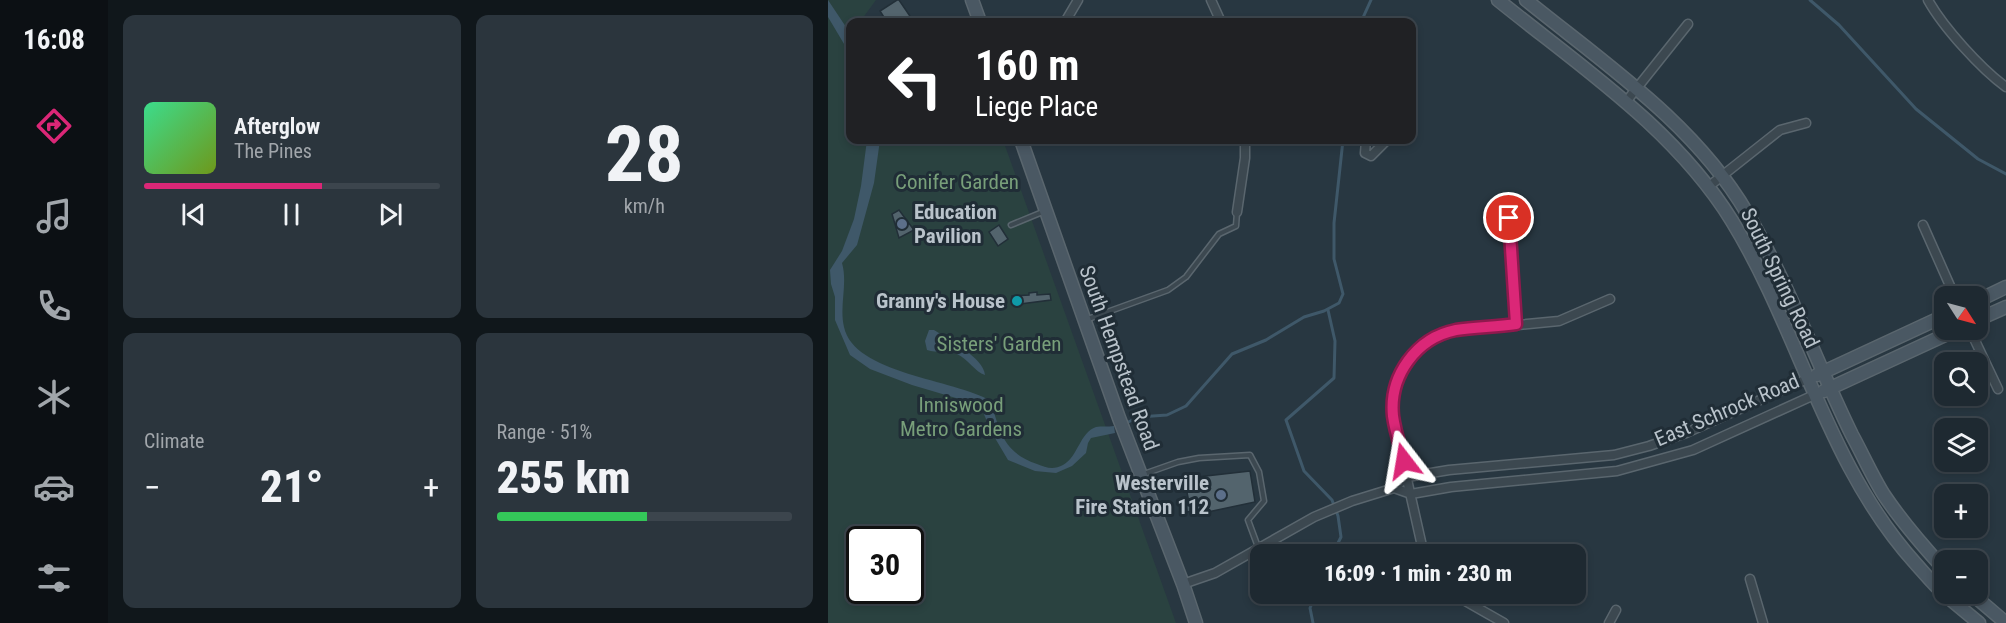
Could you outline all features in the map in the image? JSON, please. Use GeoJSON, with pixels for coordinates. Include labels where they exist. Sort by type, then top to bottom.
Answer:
{"type":"FeatureCollection","features":[{"type":"Feature","properties":{"kind":"main road"},"geometry":{"type":"LineString","coordinates":[[972,0],[979,18]]}},
{"type":"Feature","properties":{"kind":"main road","name":"South Spring Road"},"geometry":{"type":"LineString","coordinates":[[1498,0],[1670,142],[1708,187],[1732,221],[1758,270],[1814,395],[1869,503],[1899,545],[1934,583]]}},
{"type":"Feature","properties":{"kind":"main road","name":"South Spring Road"},"geometry":{"type":"LineString","coordinates":[[1526,0],[1636,89],[1682,130],[1721,176],[1747,212],[1774,262],[1830,388],[1883,494],[1912,534],[1934,558]]}},
{"type":"Feature","properties":{"kind":"main road","name":"South Hempstead Road"},"geometry":{"type":"LineString","coordinates":[[1022,144],[1119,418],[1196,623]]}},
{"type":"Feature","properties":{"kind":"main road"},"geometry":{"type":"LineString","coordinates":[[1988,296],[2006,287]]}},
{"type":"Feature","properties":{"kind":"main road"},"geometry":{"type":"LineString","coordinates":[[1988,315],[2006,307]]}},
{"type":"Feature","properties":{"kind":"main road","name":"East Schrock Road"},"geometry":{"type":"LineString","coordinates":[[1807,379],[1934,321]]}},
{"type":"Feature","properties":{"kind":"main road","name":"East Schrock Road"},"geometry":{"type":"LineString","coordinates":[[1814,395],[1934,340]]}},
{"type":"Feature","properties":{"kind":"main road","name":"South Spring Road"},"geometry":{"type":"LineString","coordinates":[[1956,604],[1979,623]]}},
{"type":"Feature","properties":{"kind":"main road"},"geometry":{"type":"LineString","coordinates":[[1984,604],[2006,622]]}},
{"type":"Feature","properties":{"kind":"street"},"geometry":{"type":"LineString","coordinates":[[1067,18],[1078,0]]}},
{"type":"Feature","properties":{"kind":"street"},"geometry":{"type":"LineString","coordinates":[[1210,0],[1219,18]]}},
{"type":"Feature","properties":{"kind":"street"},"geometry":{"type":"LineString","coordinates":[[1928,0],[1938,16],[1990,73],[2006,87]]}},
{"type":"Feature","properties":{"kind":"street"},"geometry":{"type":"LineString","coordinates":[[1625,103],[1688,24]]}},
{"type":"Feature","properties":{"kind":"street"},"geometry":{"type":"LineString","coordinates":[[1708,187],[1780,130],[1806,123]]}},
{"type":"Feature","properties":{"kind":"street"},"geometry":{"type":"LineString","coordinates":[[1237,212],[1245,144]]}},
{"type":"Feature","properties":{"kind":"street"},"geometry":{"type":"LineString","coordinates":[[1366,144],[1365,153],[1371,156],[1383,144]]}},
{"type":"Feature","properties":{"kind":"street"},"geometry":{"type":"LineString","coordinates":[[1509,218],[1516,324]]}},
{"type":"Feature","properties":{"kind":"street"},"geometry":{"type":"LineString","coordinates":[[1923,225],[1950,286]]}},
{"type":"Feature","properties":{"kind":"street"},"geometry":{"type":"LineString","coordinates":[[1422,544],[1393,417],[1392,403],[1395,388],[1407,362],[1419,348],[1436,337],[1455,331],[1559,321],[1610,299]]}},
{"type":"Feature","properties":{"kind":"street"},"geometry":{"type":"LineString","coordinates":[[1975,340],[1998,389]]}},
{"type":"Feature","properties":{"kind":"street","name":"East Schrock Road"},"geometry":{"type":"LineString","coordinates":[[1407,477],[1449,470],[1614,454],[1649,446],[1686,433],[1807,379]]}},
{"type":"Feature","properties":{"kind":"street","name":"East Schrock Road"},"geometry":{"type":"LineString","coordinates":[[1394,488],[1411,494],[1451,487],[1617,471],[1693,450],[1814,395]]}},
{"type":"Feature","properties":{"kind":"street"},"geometry":{"type":"LineString","coordinates":[[1266,544],[1314,517],[1352,501],[1394,488],[1407,477]]}},
{"type":"Feature","properties":{"kind":"street"},"geometry":{"type":"LineString","coordinates":[[1183,584],[1215,573],[1250,553]]}},
{"type":"Feature","properties":{"kind":"street"},"geometry":{"type":"LineString","coordinates":[[1750,579],[1763,623]]}},
{"type":"Feature","properties":{"kind":"street"},"geometry":{"type":"LineString","coordinates":[[1471,604],[1504,623]]}},
{"type":"Feature","properties":{"kind":"street"},"geometry":{"type":"LineString","coordinates":[[1609,623],[1616,610]]}},
{"type":"Feature","properties":{"kind":"lane"},"geometry":{"type":"LineString","coordinates":[[1011,225],[1046,211]]}},
{"type":"Feature","properties":{"kind":"lane"},"geometry":{"type":"LineString","coordinates":[[1084,320],[1168,290],[1186,277],[1219,234],[1236,226],[1237,212]]}},
{"type":"Feature","properties":{"kind":"lane"},"geometry":{"type":"LineString","coordinates":[[1141,476],[1178,462],[1199,458],[1250,455],[1259,472],[1264,501],[1248,520],[1257,544]]}},
{"type":"Feature","properties":{"kind":"green space","name":"Inniswood Metro Gardens"},"geometry":{"type":"Polygon","coordinates":[[[828,0],[876,0],[863,18],[846,18],[846,144],[1004,144],[1176,623],[828,623],[828,0]]]}},
{"type":"Feature","properties":{"kind":"water"},"geometry":{"type":"Polygon","coordinates":[[[828,0],[846,27],[846,47],[828,17],[828,0]]]}},
{"type":"Feature","properties":{"kind":"water"},"geometry":{"type":"Polygon","coordinates":[[[866,144],[879,144],[874,183],[857,245],[842,263],[844,327],[852,343],[866,355],[885,365],[974,393],[991,401],[1000,431],[1010,447],[1017,454],[1044,467],[1056,468],[1063,465],[1072,456],[1086,434],[1096,427],[1114,426],[1115,433],[1091,438],[1086,453],[1072,466],[1056,473],[1035,471],[1008,460],[983,412],[966,401],[912,385],[870,369],[850,355],[835,320],[835,297],[830,270],[842,251],[854,219],[866,144]]]}},
{"type":"Feature","properties":{"kind":"water"},"geometry":{"type":"Polygon","coordinates":[[[929,330],[934,330],[972,356],[979,362],[985,375],[957,354],[927,350],[925,341],[929,330]]]}},
{"type":"Feature","properties":{"kind":"building"},"geometry":{"type":"Polygon","coordinates":[[[899,0],[911,18],[884,18],[880,11],[899,0]]]}},
{"type":"Feature","properties":{"kind":"building","name":"Education Pavilion"},"geometry":{"type":"Polygon","coordinates":[[[899,210],[914,230],[899,238],[892,214],[899,210]]]}},
{"type":"Feature","properties":{"kind":"building"},"geometry":{"type":"Polygon","coordinates":[[[999,225],[1008,239],[998,246],[989,232],[999,225]]]}},
{"type":"Feature","properties":{"kind":"building"},"geometry":{"type":"Polygon","coordinates":[[[1037,292],[1037,295],[1050,294],[1051,300],[1013,305],[1012,296],[1037,292]]]}},
{"type":"Feature","properties":{"kind":"building","name":"Westerville Fire Station 112"},"geometry":{"type":"Polygon","coordinates":[[[1250,471],[1255,502],[1203,513],[1202,509],[1187,512],[1185,502],[1189,502],[1186,488],[1198,486],[1197,477],[1250,471]]]}},
{"type":"Feature","properties":{"kind":"waterway"},"geometry":{"type":"LineString","coordinates":[[1363,18],[1371,0]]}},
{"type":"Feature","properties":{"kind":"waterway"},"geometry":{"type":"LineString","coordinates":[[1810,0],[1839,25],[1916,109],[1978,159],[2006,174]]}},
{"type":"Feature","properties":{"kind":"waterway"},"geometry":{"type":"LineString","coordinates":[[1124,424],[1139,417],[1167,415],[1186,406],[1232,354],[1266,340],[1304,317],[1324,311],[1339,303],[1343,294],[1334,259],[1334,223],[1343,144]]}},
{"type":"Feature","properties":{"kind":"waterway"},"geometry":{"type":"LineString","coordinates":[[1328,310],[1335,341],[1334,378],[1286,420],[1304,471],[1332,500],[1338,516],[1341,537],[1338,544]]}},
{"type":"Feature","properties":{"kind":"waterway"},"geometry":{"type":"LineString","coordinates":[[1312,604],[1310,608],[1313,623]]}},
{"type":"Feature","properties":{"kind":"place","name":"Education Pavilion"},"geometry":{"type":"Point","coordinates":[902,224]}},
{"type":"Feature","properties":{"kind":"place","name":"Granny's House"},"geometry":{"type":"Point","coordinates":[1017,301]}},
{"type":"Feature","properties":{"kind":"place","name":"Westerville Fire Station 112"},"geometry":{"type":"Point","coordinates":[1221,495]}},
{"type":"Feature","properties":{"kind":"route"},"geometry":{"type":"LineString","coordinates":[[1404,461],[1393,417],[1392,403],[1400,374],[1407,362],[1419,348],[1436,337],[1455,331],[1516,324],[1509,218]]}},
{"type":"Feature","properties":{"kind":"park label","name":"Conifer Garden"},"geometry":{"type":"Point","coordinates":[957,182]}},
{"type":"Feature","properties":{"kind":"park label","name":"Sisters' Garden"},"geometry":{"type":"Point","coordinates":[999,344]}}]}
